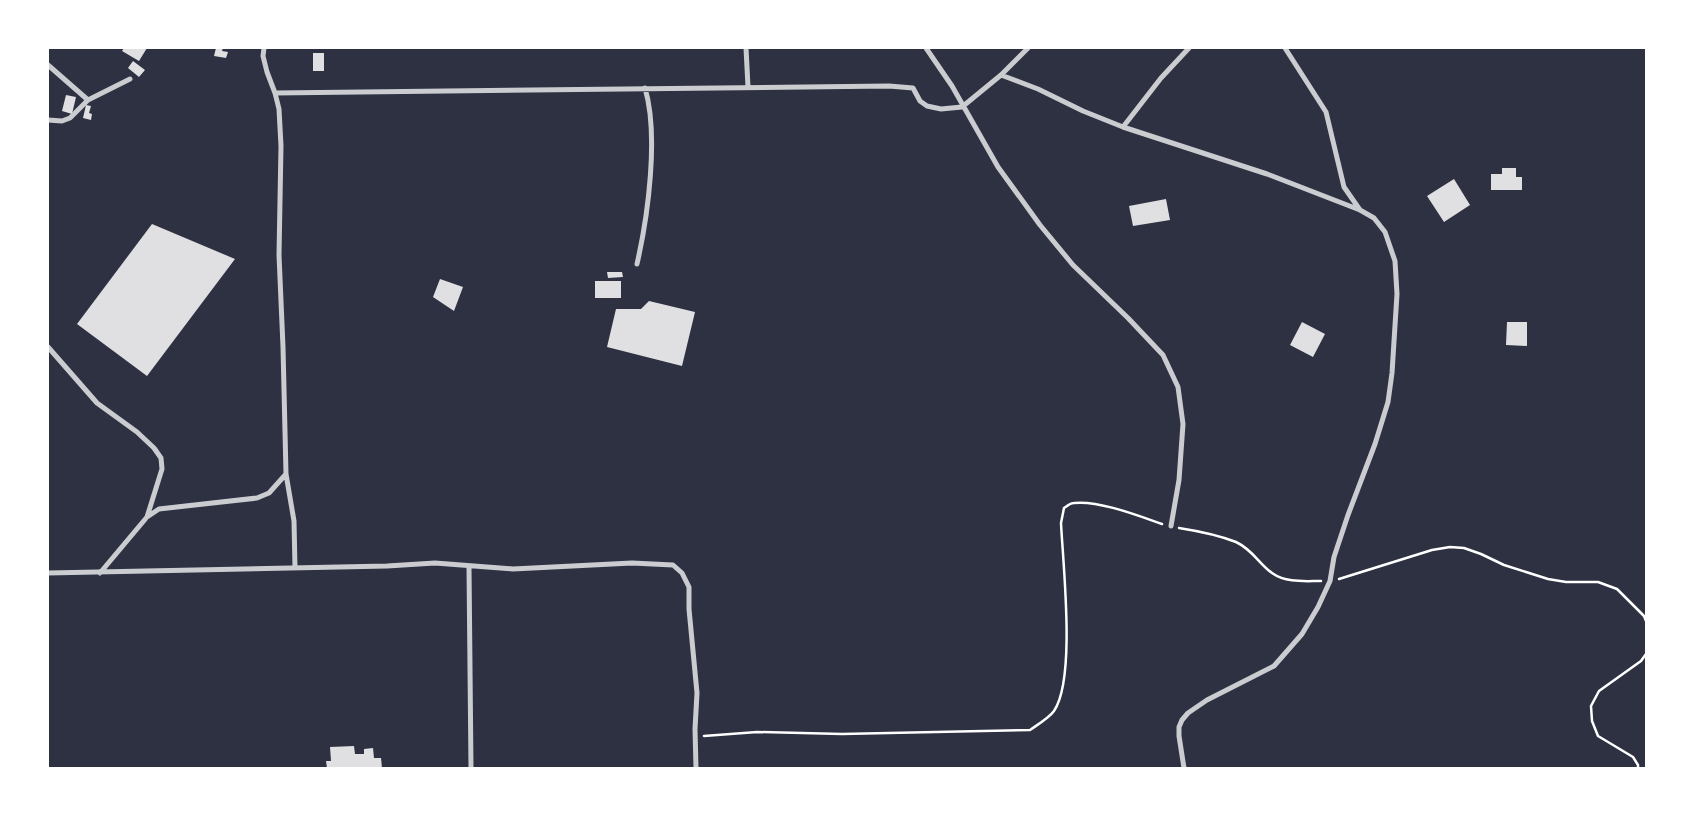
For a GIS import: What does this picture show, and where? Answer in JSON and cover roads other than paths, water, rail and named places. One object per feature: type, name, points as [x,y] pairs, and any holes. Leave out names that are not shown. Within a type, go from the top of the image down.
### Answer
[{"type":"street","points":[[264,48],[263,56],[267,72],[276,93],[279,109],[281,146],[280,255],[286,474],[294,521],[295,568]]},
{"type":"street","points":[[746,48],[748,87]]},
{"type":"street","points":[[926,48],[952,86],[962,107],[998,167],[1040,225],[1073,265],[1163,355],[1178,387],[1183,424],[1179,480],[1171,526]]},
{"type":"street","points":[[276,93],[748,87],[907,87],[914,88],[920,101],[927,106],[941,109],[962,107],[1001,75],[1028,48]]},
{"type":"street","points":[[1124,127],[1161,78],[1189,48]]},
{"type":"street","points":[[1284,48],[1326,112],[1344,187],[1360,210]]},
{"type":"street","points":[[48,65],[88,100]]},
{"type":"street","points":[[1001,75],[1038,89],[1083,111],[1124,127],[1268,174],[1360,210],[1374,218],[1385,232],[1395,260],[1397,294],[1392,373],[1388,402],[1337,549],[1330,581],[1318,607],[1302,634],[1274,666],[1207,700],[1188,713],[1182,720],[1179,727],[1179,736],[1184,768]]},
{"type":"street","points":[[48,120],[62,121],[70,118],[88,100],[130,79]]},
{"type":"street","points":[[637,264],[645,230],[651,157],[650,104],[644,88]]},
{"type":"street","points":[[48,346],[97,403],[137,432],[154,448],[160,458],[162,469],[147,517]]},
{"type":"street","points":[[100,573],[147,517],[159,509],[257,498],[269,493],[286,474]]},
{"type":"street","points":[[48,573],[387,566],[435,563],[513,569],[612,564],[673,565],[682,573],[689,587],[689,609],[697,693],[695,729],[696,768]]},
{"type":"street","points":[[469,567],[471,768]]}]
